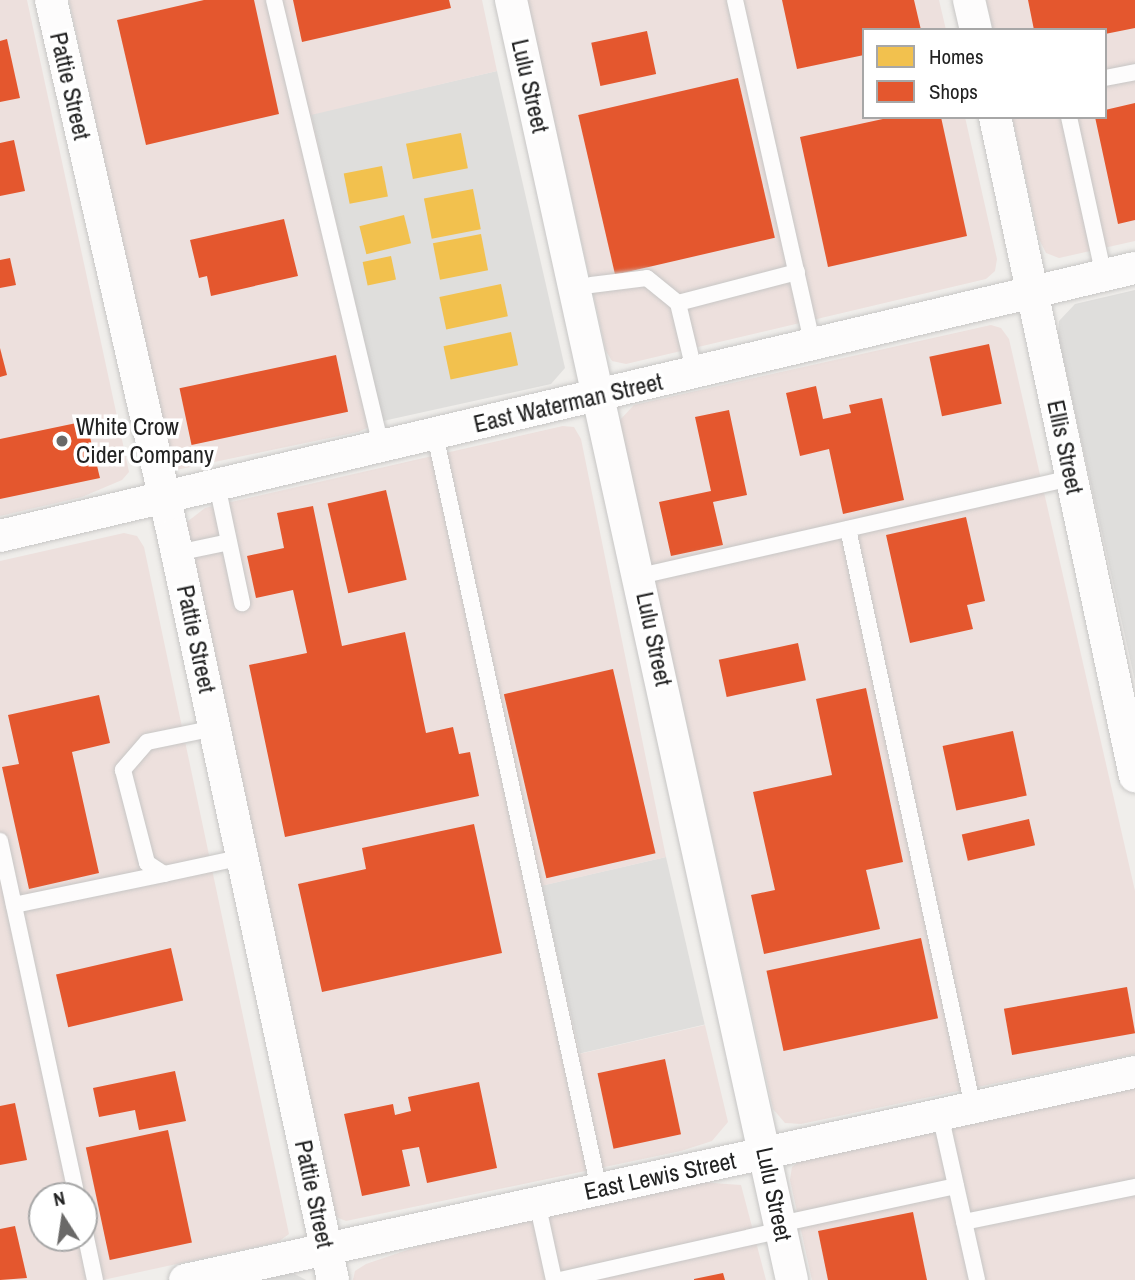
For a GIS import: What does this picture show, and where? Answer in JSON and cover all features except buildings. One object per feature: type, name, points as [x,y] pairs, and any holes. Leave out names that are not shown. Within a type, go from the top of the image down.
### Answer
[{"type":"street","name":"Pattie Street","points":[[51,0],[165,497],[333,1280]]},
{"type":"street","name":"Lulu Street","points":[[510,0],[601,396],[792,1280]]},
{"type":"street","points":[[970,0],[976,28]]},
{"type":"street","name":"Ellis Street","points":[[995,119],[1135,776]]},
{"type":"street","name":"East Waterman Street","points":[[0,536],[1135,268]]},
{"type":"street","name":"East Lewis Street","points":[[185,1280],[1135,1072]]},
{"type":"lane","points":[[274,0],[381,447]]},
{"type":"lane","points":[[735,0],[813,345]]},
{"type":"lane","points":[[1107,78],[1135,72]]},
{"type":"lane","points":[[1069,119],[1104,276]]},
{"type":"lane","points":[[678,303],[797,272]]},
{"type":"lane","points":[[591,285],[647,278],[678,303],[695,374]]},
{"type":"lane","points":[[435,435],[599,1189]]},
{"type":"lane","points":[[640,576],[1071,478]]},
{"type":"lane","points":[[217,485],[242,603]]},
{"type":"lane","points":[[848,529],[974,1107]]},
{"type":"lane","points":[[177,554],[229,542]]},
{"type":"lane","points":[[164,874],[147,863],[123,770],[147,742],[215,728]]},
{"type":"lane","points":[[0,841],[74,1182]]},
{"type":"lane","points":[[14,905],[243,857]]},
{"type":"lane","points":[[940,1114],[977,1280]]},
{"type":"lane","points":[[560,1280],[956,1186]]},
{"type":"lane","points":[[964,1222],[1135,1186]]},
{"type":"lane","points":[[537,1202],[555,1280]]},
{"type":"lane","points":[[89,1252],[95,1280]]},
{"type":"shaded area","points":[[0,0],[27,0],[129,472],[122,480],[82,497],[0,516]]},
{"type":"shaded area","points":[[69,0],[482,0],[497,71],[311,115],[383,421],[358,432],[176,470],[168,458]]},
{"type":"shaded area","points":[[527,0],[939,0],[946,28],[862,28],[862,119],[965,119],[997,259],[995,271],[986,279],[626,364],[612,361],[606,351]]},
{"type":"shaded area","points":[[986,0],[1135,0],[1135,241],[1059,258],[1046,253],[1039,239],[1012,119],[1107,119],[1107,28],[993,28]]},
{"type":"shaded area","points":[[497,71],[565,368],[551,384],[383,421],[311,114]]},
{"type":"shaded area","points":[[1135,290],[1135,681],[1058,336],[1059,321],[1075,304]]},
{"type":"shaded area","points":[[991,325],[1001,328],[1009,339],[1135,891],[1135,1054],[801,1124],[785,1123],[773,1109],[619,421],[634,405]]},
{"type":"shaded area","points":[[563,426],[574,427],[581,439],[666,857],[541,886],[579,1054],[705,1025],[728,1122],[712,1141],[681,1151],[346,1221],[336,1217],[332,1207],[183,525],[205,508]]},
{"type":"shaded area","points":[[124,533],[137,536],[144,547],[289,1234],[278,1242],[103,1280],[0,1280],[0,561]]},
{"type":"shaded area","points":[[666,857],[705,1025],[580,1053],[541,886]]},
{"type":"shaded area","points":[[1135,1087],[1135,1280],[812,1280],[790,1180],[792,1167],[801,1160]]},
{"type":"shaded area","points":[[699,1182],[741,1185],[766,1280],[353,1280],[355,1271],[366,1264],[425,1244]]},
{"type":"shaded area","points":[[291,1272],[306,1280],[257,1280]]},
{"type":"place","name":"White Crow Cider Company","points":[[62,441]]}]
